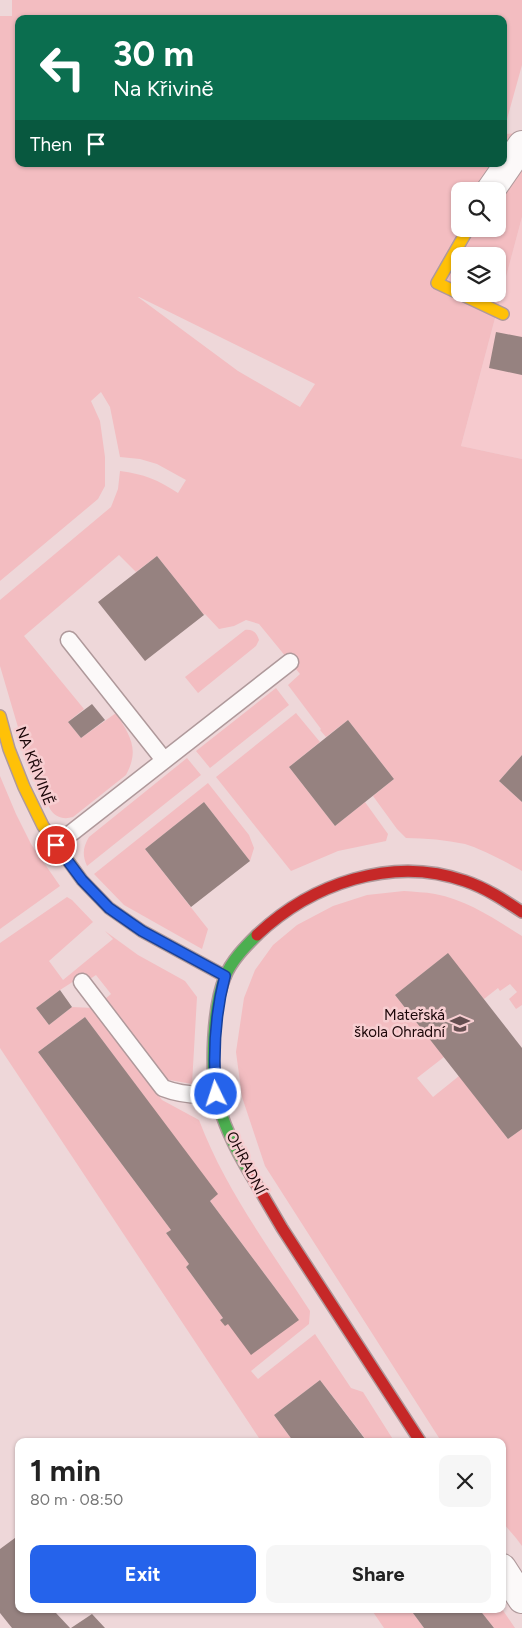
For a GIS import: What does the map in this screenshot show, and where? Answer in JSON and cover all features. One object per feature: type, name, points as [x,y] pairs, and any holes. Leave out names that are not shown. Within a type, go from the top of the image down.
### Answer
[{"type":"street","points":[[507,166],[522,144]]},
{"type":"street","points":[[496,182],[506,167]]},
{"type":"street","points":[[463,237],[437,283],[503,314]]},
{"type":"street","name":"NA KŘIVINĚ","points":[[0,716],[9,749],[24,788],[43,826],[82,880],[109,908],[142,931],[225,976]]},
{"type":"street","name":"OHRADNÍ","points":[[418,1438],[262,1197],[238,1152],[216,1094],[214,1072],[220,996],[225,976],[238,956],[254,938],[295,905],[329,887],[380,873],[426,871],[460,878],[485,889],[522,912]]},
{"type":"street","points":[[506,1574],[522,1598]]},
{"type":"lane","points":[[69,640],[164,760]]},
{"type":"lane","points":[[56,845],[290,662]]},
{"type":"lane","points":[[82,982],[163,1088],[176,1093],[197,1096],[216,1094]]},
{"type":"shaded area","points":[[12,0],[522,0],[522,65],[507,119],[507,15],[15,15],[15,167],[507,167],[507,134],[522,133],[522,217],[506,277],[506,247],[451,247],[451,302],[499,302],[461,446],[522,459],[522,755],[499,781],[522,802],[522,871],[494,856],[465,844],[436,839],[406,838],[397,829],[373,796],[394,779],[348,720],[326,737],[288,685],[300,674],[259,624],[246,620],[234,626],[219,629],[204,615],[157,556],[136,572],[119,555],[24,636],[84,709],[68,722],[81,738],[116,713],[132,743],[132,758],[126,775],[73,817],[66,818],[54,814],[50,809],[25,751],[0,666],[0,600],[111,507],[118,489],[120,471],[150,478],[178,493],[186,480],[157,464],[140,459],[120,457],[110,407],[101,392],[91,401],[100,421],[105,457],[105,486],[98,499],[0,581],[0,16],[12,16]],"holes":[[[139,297],[315,384],[300,407],[238,371]]]},
{"type":"shaded area","points":[[522,217],[522,459],[461,446],[499,302],[506,302],[506,277]]},
{"type":"shaded area","points":[[245,630],[252,631],[257,635],[259,640],[256,646],[198,693],[185,677]]},
{"type":"shaded area","points":[[276,688],[289,705],[210,768],[196,751]]},
{"type":"shaded area","points":[[296,713],[320,742],[289,767],[335,826],[365,802],[388,834],[386,841],[338,851],[291,871],[216,777]]},
{"type":"shaded area","points":[[187,758],[201,775],[87,866],[84,851],[89,837]]},
{"type":"shaded area","points":[[0,776],[31,844],[60,886],[0,929]]},
{"type":"shaded area","points":[[208,783],[249,835],[254,848],[250,861],[204,802],[145,849],[208,929],[202,949],[124,905],[94,874]]},
{"type":"shaded area","points":[[404,891],[423,892],[447,897],[480,911],[522,936],[522,1005],[516,1009],[509,999],[517,992],[510,984],[500,991],[498,988],[484,999],[447,954],[395,995],[444,1057],[417,1078],[433,1097],[459,1076],[508,1139],[522,1129],[522,1546],[506,1526],[506,1438],[439,1438],[265,1166],[242,1097],[236,1052],[244,998],[255,970],[273,945],[297,925],[333,906],[367,895]]},
{"type":"shaded area","points":[[67,897],[93,922],[49,961],[63,980],[113,939],[105,931],[138,955],[185,981],[197,997],[192,1084],[164,1079],[105,999],[111,994],[96,975],[90,979],[85,974],[36,1008],[49,1025],[72,1007],[94,1008],[162,1100],[199,1120],[235,1194],[310,1311],[309,1324],[251,1371],[258,1379],[315,1334],[351,1388],[363,1392],[392,1438],[365,1438],[320,1380],[274,1415],[291,1438],[259,1438],[0,1048],[0,943]],"holes":[[[85,1017],[217,1194],[210,1201],[299,1320],[228,1324],[220,1320],[223,1318],[186,1267],[189,1264],[166,1233],[171,1230],[38,1052]]]},
{"type":"shaded area","points":[[374,1613],[413,1613],[424,1628],[384,1628]]},
{"type":"shaded area","points":[[482,1613],[505,1613],[515,1628],[494,1628]]},
{"type":"building","points":[[496,332],[522,337],[522,375],[489,368]]},
{"type":"building","points":[[157,556],[204,615],[145,661],[98,602]]},
{"type":"building","points":[[92,704],[105,720],[81,738],[68,722]]},
{"type":"building","points":[[348,720],[394,779],[335,826],[289,767]]},
{"type":"building","points":[[522,755],[522,802],[499,781]]},
{"type":"building","points":[[204,802],[250,861],[191,907],[145,849]]},
{"type":"building","name":"Mateřská škola Ohradní","points":[[448,953],[522,1048],[522,1129],[508,1139],[395,995]]},
{"type":"building","points":[[60,990],[72,1007],[49,1025],[36,1008]]},
{"type":"building","points":[[85,1017],[218,1194],[210,1201],[299,1320],[251,1355],[228,1324],[225,1326],[220,1320],[223,1318],[186,1267],[189,1264],[166,1233],[171,1230],[38,1052]]},
{"type":"building","points":[[320,1380],[365,1438],[291,1438],[274,1415]]},
{"type":"building","points":[[15,1538],[15,1613],[56,1613],[70,1628],[12,1628],[0,1613],[0,1549]]},
{"type":"building","points":[[413,1613],[482,1613],[494,1628],[424,1628]]},
{"type":"building","points":[[92,1614],[105,1628],[71,1628]]},
{"type":"traffic: fast","points":[[251,1175],[231,1138],[223,1118],[215,1086],[213,1054],[215,1020],[225,977],[243,949],[257,935]]},
{"type":"traffic: slow","points":[[463,237],[437,283],[503,314]]},
{"type":"traffic: slow","points":[[0,716],[9,749],[24,787],[43,826],[82,880],[109,908],[142,931],[225,976]]},
{"type":"traffic: jam","points":[[257,935],[278,917],[302,901],[354,879],[381,873],[409,871],[437,874],[465,881],[488,891],[522,912]]},
{"type":"traffic: jam","points":[[251,1175],[282,1228],[418,1438]]},
{"type":"place","name":"Mateřská škola Ohradní","points":[[460,1024]]},
{"type":"route","points":[[56,845],[82,880],[109,908],[142,931],[225,976],[220,996],[216,1032],[214,1072],[216,1094]]}]
